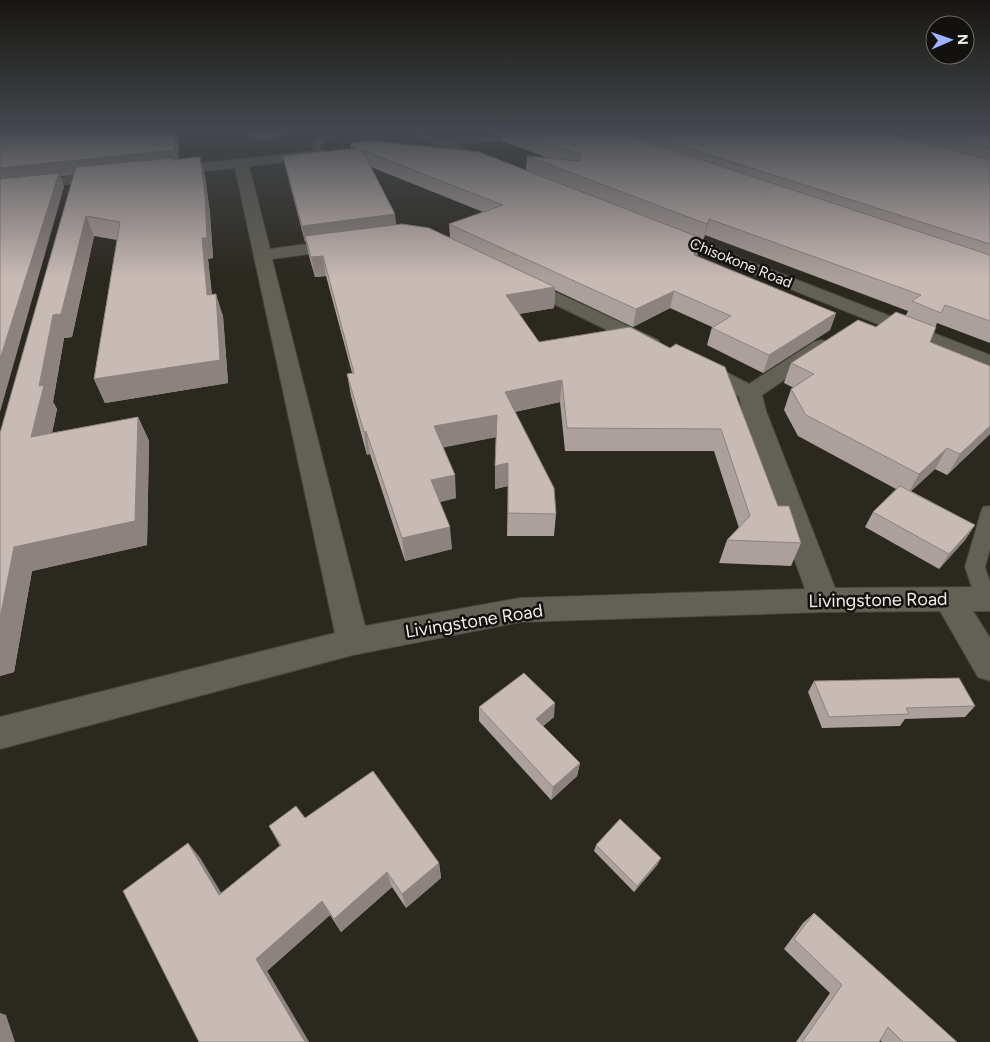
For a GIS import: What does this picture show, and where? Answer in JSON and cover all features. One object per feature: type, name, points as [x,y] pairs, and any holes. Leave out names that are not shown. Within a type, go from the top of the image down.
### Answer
[{"type":"street","points":[[0,188],[74,189],[105,181]]},
{"type":"street","points":[[245,181],[353,642]]},
{"type":"street","name":"Chisokone Road","points":[[649,227],[990,363]]},
{"type":"street","points":[[261,255],[357,242]]},
{"type":"street","points":[[502,272],[750,392]]},
{"type":"street","points":[[750,392],[871,315]]},
{"type":"street","points":[[750,392],[754,411],[824,600]]},
{"type":"street","points":[[949,599],[990,667]]},
{"type":"street","name":"Livingstone Road","points":[[0,733],[353,642],[520,610],[824,600],[988,599]]},
{"type":"lane","points":[[988,599],[975,567],[990,512]]},
{"type":"building","points":[[0,181],[57,181],[0,359]]},
{"type":"building","points":[[72,181],[203,181],[207,238],[202,238],[207,295],[216,294],[220,360],[94,379],[120,222],[86,216],[61,314],[53,315],[39,386],[44,385],[31,437],[138,417],[135,521],[14,547],[0,618],[0,433]]},
{"type":"building","points":[[290,181],[378,181],[395,214],[302,226]]},
{"type":"building","points":[[441,181],[553,181],[701,238],[694,255],[836,313],[769,355],[712,328],[731,316],[674,291],[636,309],[449,224],[503,205]]},
{"type":"building","points":[[592,181],[764,181],[990,255],[990,321],[945,305],[941,313],[912,301],[921,295],[709,219],[707,224]]},
{"type":"building","points":[[791,181],[990,181],[990,244]]},
{"type":"building","points":[[402,224],[429,228],[555,287],[506,295],[539,342],[630,327],[670,348],[676,344],[725,367],[778,506],[789,506],[801,543],[727,540],[750,516],[721,429],[567,428],[562,380],[505,392],[554,488],[556,514],[508,513],[508,463],[495,466],[497,415],[434,426],[455,475],[431,480],[450,527],[402,538],[366,431],[364,432],[347,374],[354,373],[323,256],[311,257],[305,236]]},
{"type":"building","points":[[896,312],[936,327],[930,342],[990,366],[990,426],[960,454],[947,448],[919,474],[806,415],[791,389],[814,374],[791,363],[858,320],[876,327]]},
{"type":"building","points":[[900,486],[975,525],[949,554],[873,512]]},
{"type":"building","points":[[524,673],[555,703],[536,719],[580,763],[553,787],[479,707]]},
{"type":"building","points":[[959,678],[975,706],[906,708],[909,714],[829,717],[814,681]]},
{"type":"building","points":[[373,771],[439,863],[402,894],[387,872],[334,919],[322,901],[256,959],[305,1042],[199,1042],[123,891],[188,843],[219,895],[281,845],[269,826],[296,806],[305,818]]},
{"type":"building","points":[[620,819],[661,858],[637,886],[596,845]]},
{"type":"building","points":[[814,913],[957,1042],[903,1042],[888,1027],[879,1042],[802,1042],[842,985],[794,939]]}]
